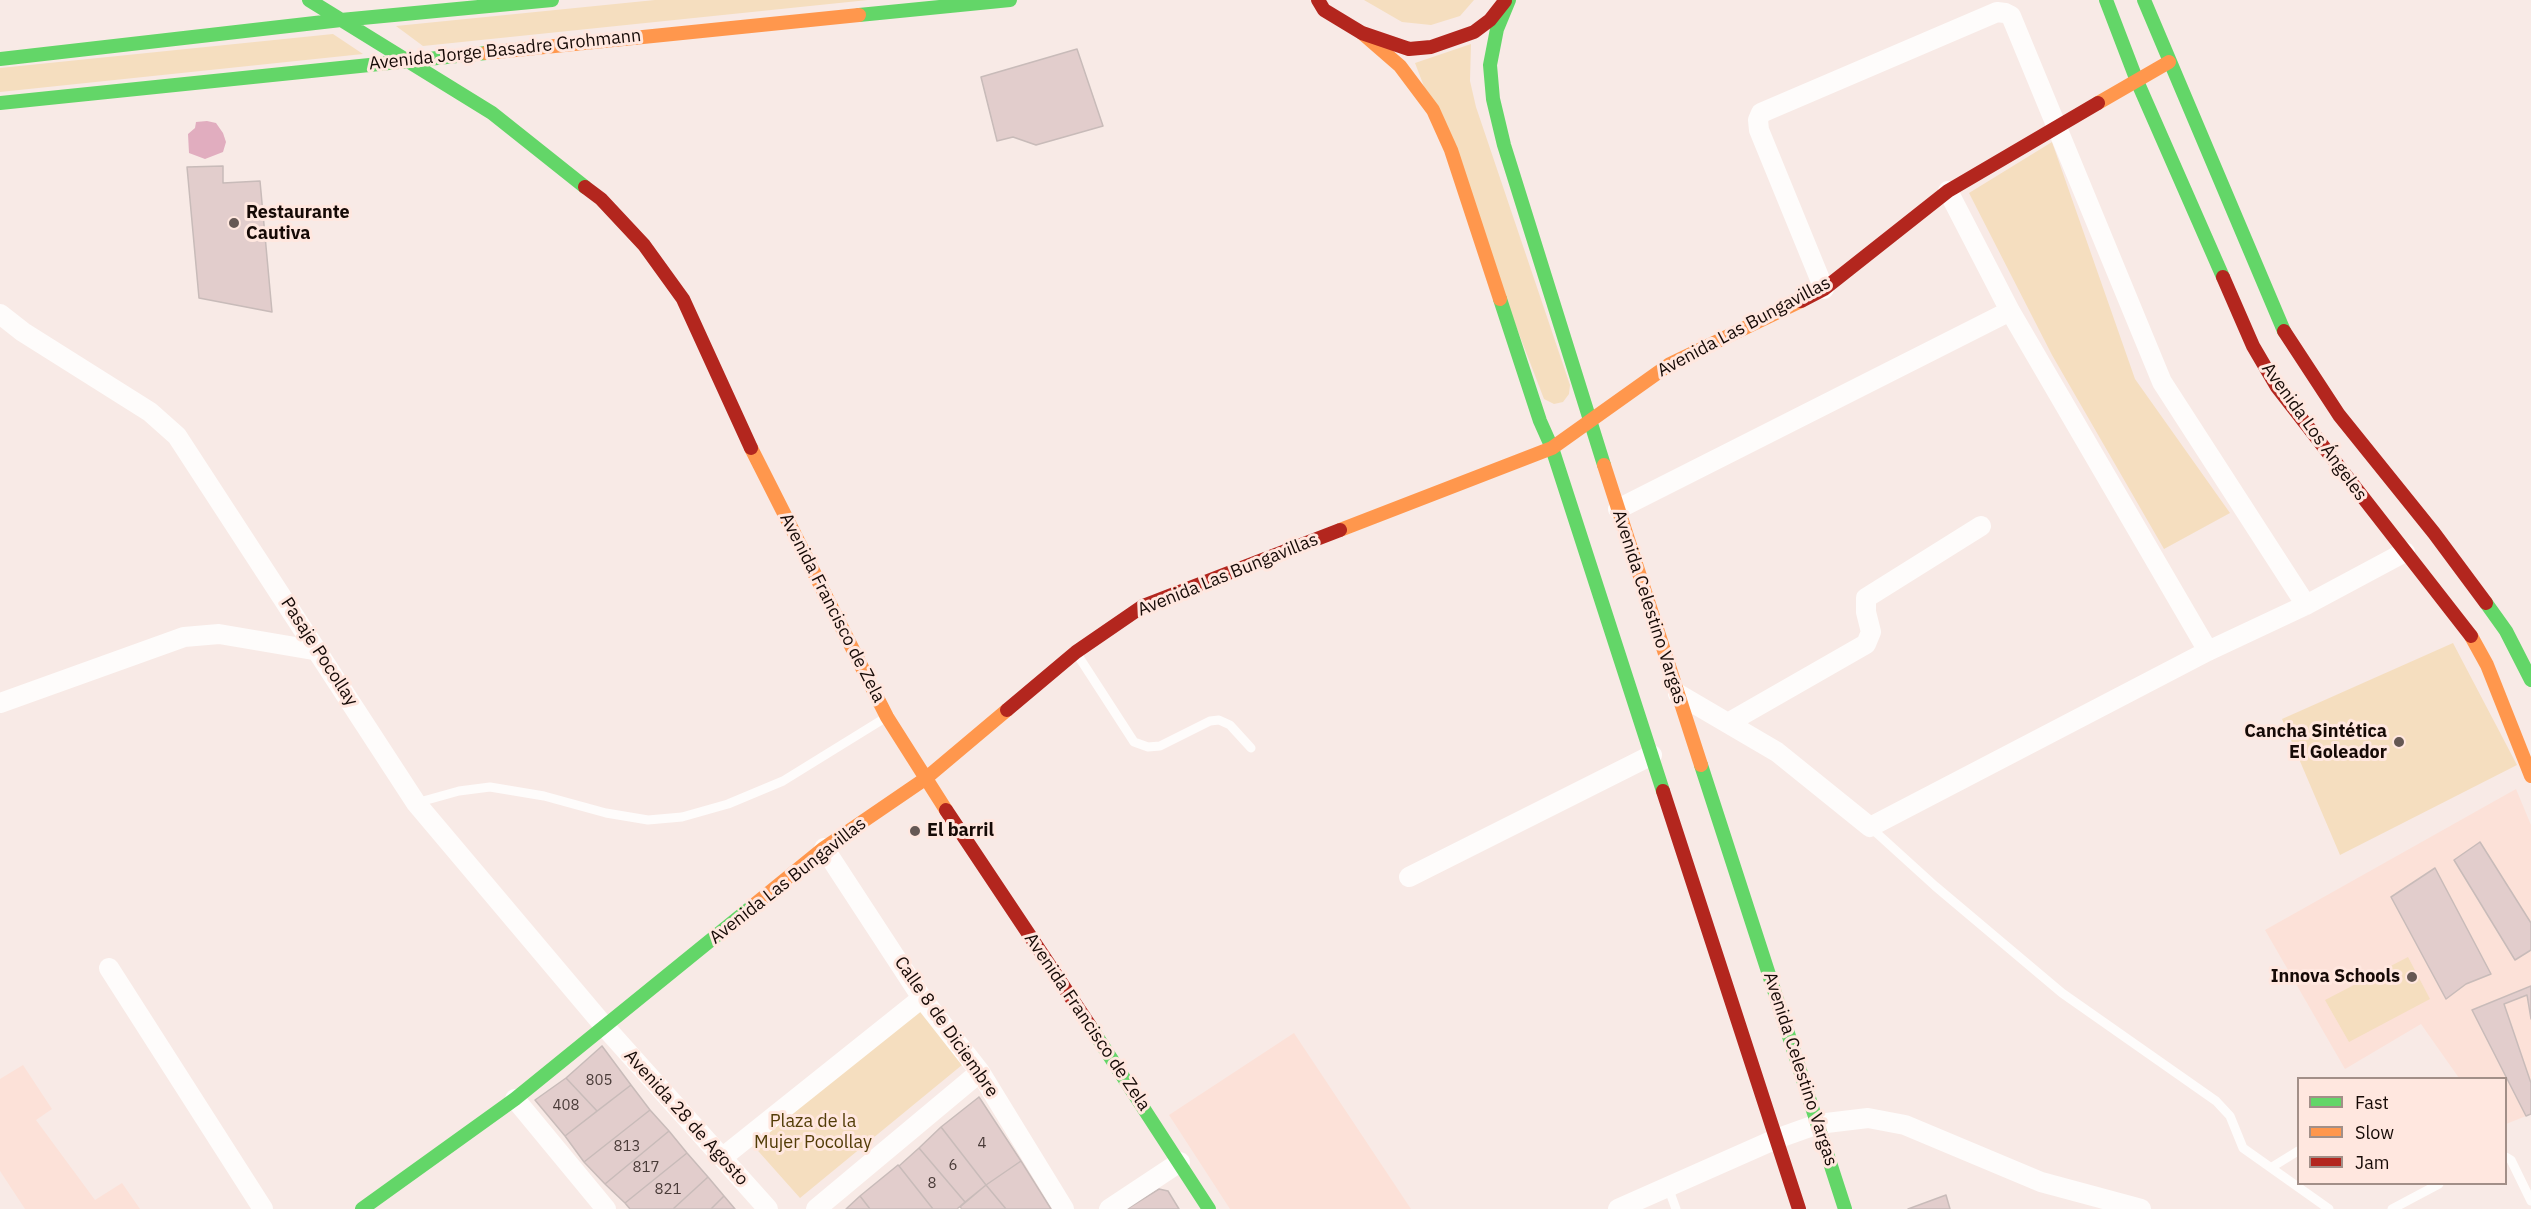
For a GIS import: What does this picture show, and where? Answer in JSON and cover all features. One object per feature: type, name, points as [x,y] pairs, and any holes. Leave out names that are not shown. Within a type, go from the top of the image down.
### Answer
[{"type":"main road","name":"Avenida Francisco de Zela","points":[[309,0],[410,60],[492,113],[586,186],[622,220],[664,271],[683,299],[764,475],[887,717],[924,779],[1209,1209]]},
{"type":"main road","points":[[0,59],[341,20],[552,0]]},
{"type":"main road","name":"Avenida Jorge Basadre Grohmann","points":[[0,103],[1010,0]]},
{"type":"main road","points":[[1362,33],[1409,49],[1431,47],[1474,32],[1490,20],[1508,0]]},
{"type":"main road","name":"Avenida Celestino Vargas","points":[[1508,0],[1497,29],[1490,65],[1493,99],[1504,145],[1618,509],[1656,644],[1678,694],[1845,1209]]},
{"type":"main road","name":"Avenida Los Ángeles","points":[[2106,0],[2137,81],[2253,346],[2277,387],[2405,552],[2474,615],[2506,631],[2531,680]]},
{"type":"main road","name":"Avenida Los Ángeles","points":[[2144,0],[2283,329],[2339,415],[2434,533],[2474,615],[2487,665],[2531,776]]},
{"type":"main road","points":[[1303,4],[1321,5],[1362,33],[1400,66],[1433,110],[1451,150],[1540,421],[1552,448],[1625,656],[1652,755],[1799,1209]]},
{"type":"main road","name":"Avenida Las Bungavillas","points":[[362,1209],[515,1100],[824,848],[924,779],[1076,652],[1143,606],[1552,448],[1670,364],[1756,325],[1824,289],[1948,191],[2055,126],[2169,62]]},
{"type":"street","points":[[1824,289],[1759,130],[1758,120],[1761,112],[1997,12],[2011,16],[2162,382],[2306,605]]},
{"type":"street","points":[[1948,191],[2010,311],[2208,651]]},
{"type":"street","points":[[1618,509],[2010,311]]},
{"type":"street","name":"Pasaje Pocollay","points":[[0,314],[23,332],[150,412],[177,436],[416,803],[605,1028]]},
{"type":"street","points":[[1728,723],[1866,644],[1871,632],[1866,612],[1866,597],[1981,526]]},
{"type":"street","points":[[1678,694],[1777,752],[1870,827],[2208,651],[2306,605],[2405,552]]},
{"type":"street","points":[[0,703],[184,637],[219,634],[319,651]]},
{"type":"street","points":[[1409,877],[1652,755]]},
{"type":"street","name":"Calle 8 de Diciembre","points":[[824,848],[922,998],[980,1072],[1064,1209]]},
{"type":"street","points":[[109,968],[262,1209]]},
{"type":"street","points":[[723,1157],[922,998]]},
{"type":"street","name":"Avenida 28 de Agosto","points":[[605,1028],[768,1209]]},
{"type":"street","points":[[816,1209],[980,1072]]},
{"type":"street","points":[[515,1100],[606,1209]]},
{"type":"street","points":[[1618,1209],[1776,1139],[1818,1124],[1868,1118],[1894,1121],[2040,1182],[2141,1209]]},
{"type":"street","points":[[1109,1209],[1180,1162]]},
{"type":"lane","points":[[1076,652],[1134,742],[1148,747],[1160,746],[1210,721],[1219,720],[1230,725],[1251,748]]},
{"type":"lane","points":[[416,803],[459,791],[490,787],[543,796],[606,813],[648,820],[682,817],[728,804],[783,781],[887,717]]},
{"type":"lane","points":[[1870,827],[1935,886],[2062,993],[2216,1101],[2230,1116],[2243,1148],[2329,1209]]},
{"type":"lane","points":[[2272,1167],[2297,1152]]},
{"type":"lane","points":[[2507,1159],[2511,1160],[2531,1201]]},
{"type":"lane","points":[[2392,1209],[2437,1185]]},
{"type":"lane","points":[[1668,1187],[1676,1209]]},
{"type":"shaded area","points":[[196,122],[216,123],[226,142],[223,152],[205,159],[189,153],[188,134],[195,128]]},
{"type":"shaded area","name":"Innova Schools","points":[[2516,789],[2531,825],[2531,1114],[2507,1124],[2507,1077],[2458,1077],[2421,1024],[2345,1069],[2265,930]]},
{"type":"shaded area","points":[[1294,1033],[1411,1209],[1230,1209],[1169,1115]]},
{"type":"shaded area","points":[[23,1065],[52,1109],[36,1120],[95,1200],[122,1183],[140,1209],[25,1209],[0,1171],[0,1079]]},
{"type":"green space","points":[[655,0],[868,0],[423,46],[396,26]]},
{"type":"green space","points":[[1364,0],[1474,0],[1460,16],[1431,25],[1402,22]]},
{"type":"green space","points":[[333,34],[363,54],[0,92],[0,68]]},
{"type":"green space","points":[[1471,44],[1470,81],[1476,107],[1570,385],[1569,394],[1563,402],[1554,404],[1544,399],[1415,63]]},
{"type":"green space","points":[[2052,142],[2135,379],[2230,513],[2164,549],[2052,355],[1969,193]]},
{"type":"green space","name":"Cancha Sintética El Goleador","points":[[2453,643],[2517,765],[2340,855],[2282,719]]},
{"type":"green space","points":[[2408,957],[2430,999],[2349,1042],[2325,1000]]},
{"type":"green space","name":"Plaza de la Mujer Pocollay","points":[[914,994],[962,1065],[800,1198],[743,1134]]},
{"type":"building","points":[[1077,49],[1103,126],[1036,145],[1013,137],[997,141],[981,77]]},
{"type":"building","points":[[223,166],[223,183],[260,181],[272,312],[199,298],[187,167]]},
{"type":"building","points":[[2480,842],[2531,923],[2531,950],[2515,960],[2454,860]]},
{"type":"building","points":[[2435,868],[2491,974],[2466,984],[2446,999],[2391,897]]},
{"type":"building","points":[[2531,986],[2531,1019],[2527,995],[2504,1004],[2531,1083],[2531,1114],[2526,1116],[2472,1010]]},
{"type":"building","points":[[602,1046],[631,1085],[597,1111],[566,1078]]},
{"type":"building","points":[[566,1078],[597,1111],[565,1136],[535,1100]]},
{"type":"building","points":[[631,1085],[650,1110],[584,1162],[565,1136]]},
{"type":"building","points":[[979,1097],[1021,1161],[986,1185],[941,1127]]},
{"type":"building","points":[[650,1110],[669,1131],[605,1184],[584,1162]]},
{"type":"building","points":[[941,1127],[986,1185],[965,1202],[919,1148]]},
{"type":"building","points":[[669,1131],[687,1153],[625,1203],[605,1184]]},
{"type":"building","points":[[919,1148],[965,1202],[957,1209],[933,1209],[899,1166]]},
{"type":"building","points":[[687,1153],[708,1177],[673,1209],[630,1209],[625,1203]]},
{"type":"building","points":[[1021,1161],[1051,1209],[1006,1209],[986,1185]]},
{"type":"building","points":[[898,1165],[933,1209],[870,1209],[860,1196]]},
{"type":"building","points":[[708,1177],[724,1196],[711,1209],[673,1209]]},
{"type":"building","points":[[986,1185],[1006,1209],[962,1209],[960,1207]]},
{"type":"building","points":[[1159,1189],[1168,1191],[1179,1209],[1127,1209]]},
{"type":"building","points":[[1946,1195],[1950,1209],[1908,1209]]},
{"type":"building","points":[[724,1196],[735,1209],[711,1209]]},
{"type":"building","points":[[860,1196],[870,1209],[846,1209]]},
{"type":"traffic: fast","points":[[309,0],[492,113],[585,187]]},
{"type":"traffic: fast","points":[[0,59],[341,20],[552,0]]},
{"type":"traffic: fast","points":[[859,15],[1010,0]]},
{"type":"traffic: fast","points":[[1509,0],[1497,29],[1490,65],[1493,99],[1504,145],[1604,465]]},
{"type":"traffic: fast","points":[[2106,0],[2137,81],[2223,277]]},
{"type":"traffic: fast","points":[[2144,0],[2284,331]]},
{"type":"traffic: fast","points":[[0,103],[486,53]]},
{"type":"traffic: fast","points":[[1500,299],[1540,421],[1552,448],[1663,791]]},
{"type":"traffic: fast","points":[[2486,603],[2506,631],[2531,680]]},
{"type":"traffic: fast","points":[[1701,765],[1845,1209]]},
{"type":"traffic: fast","points":[[362,1209],[515,1099],[754,905]]},
{"type":"traffic: fast","points":[[1090,1026],[1209,1209]]},
{"type":"traffic: slow","points":[[486,53],[859,15]]},
{"type":"traffic: slow","points":[[1362,33],[1400,66],[1433,110],[1451,150],[1500,299]]},
{"type":"traffic: slow","points":[[2098,103],[2169,62]]},
{"type":"traffic: slow","points":[[1340,530],[1552,448],[1670,364],[1801,301]]},
{"type":"traffic: slow","points":[[751,448],[887,717],[946,810]]},
{"type":"traffic: slow","points":[[1604,465],[1701,765]]},
{"type":"traffic: slow","points":[[2471,636],[2487,665],[2531,776]]},
{"type":"traffic: slow","points":[[754,905],[824,848],[925,779],[1007,710]]},
{"type":"traffic: jam","points":[[1318,0],[1324,10],[1362,33],[1409,49],[1431,47],[1474,32],[1490,20],[1505,1]]},
{"type":"traffic: jam","points":[[1801,301],[1824,289],[1948,191],[2098,103]]},
{"type":"traffic: jam","points":[[585,187],[601,199],[644,245],[683,299],[751,448]]},
{"type":"traffic: jam","points":[[2223,277],[2253,346],[2277,387],[2471,636]]},
{"type":"traffic: jam","points":[[2284,331],[2339,415],[2434,533],[2486,603]]},
{"type":"traffic: jam","points":[[1007,710],[1076,652],[1143,606],[1340,530]]},
{"type":"traffic: jam","points":[[1663,791],[1799,1209]]},
{"type":"traffic: jam","points":[[946,810],[1090,1026]]},
{"type":"place","name":"Restaurante Cautiva","points":[[234,223]]},
{"type":"place","name":"Cancha Sintética El Goleador","points":[[2399,742]]},
{"type":"place","name":"El barril","points":[[915,831]]},
{"type":"place","name":"Innova Schools","points":[[2412,977]]}]
